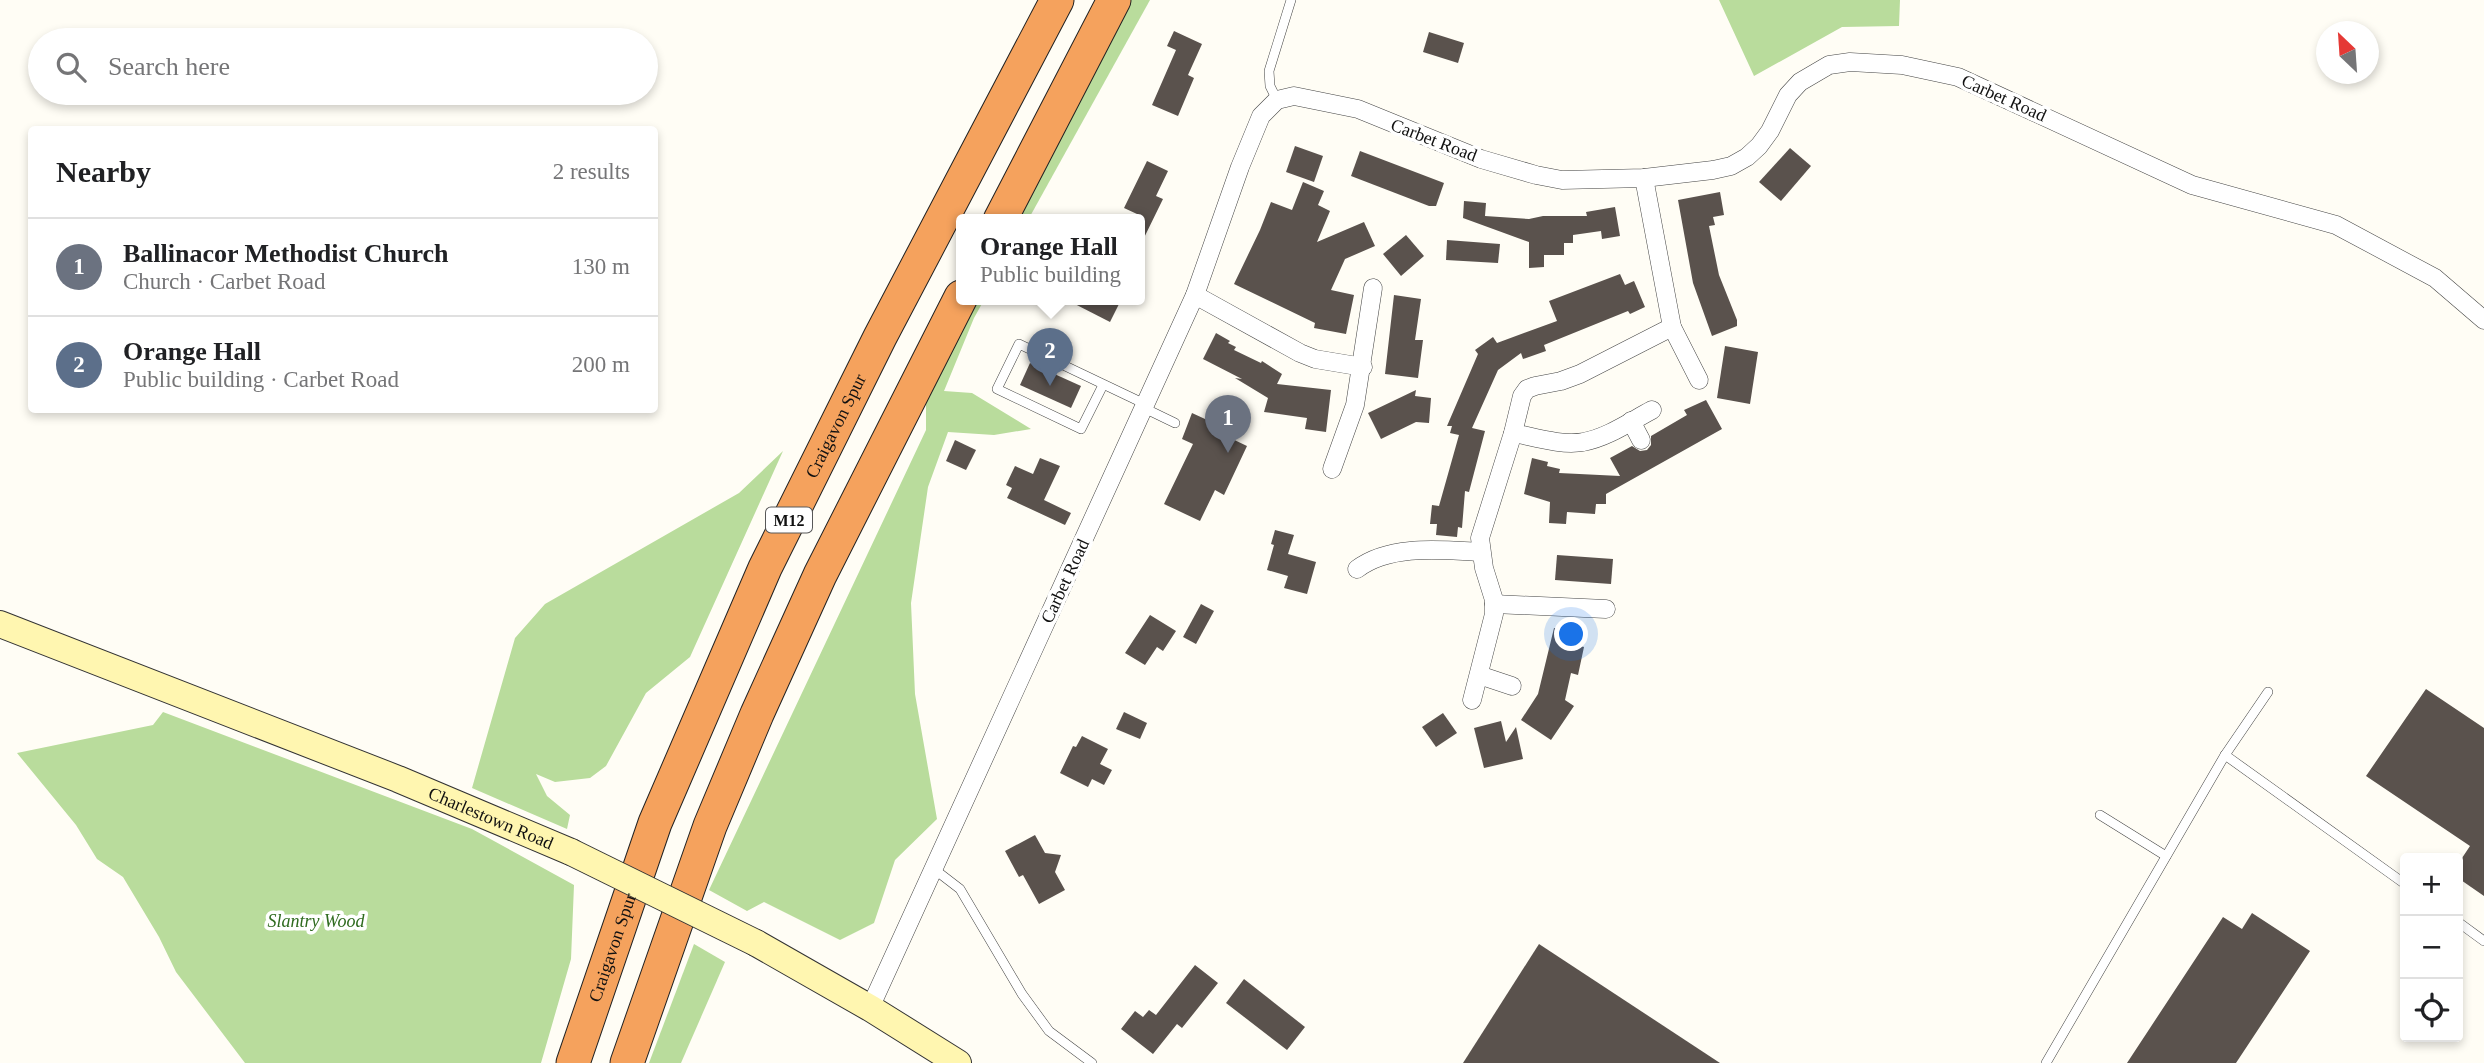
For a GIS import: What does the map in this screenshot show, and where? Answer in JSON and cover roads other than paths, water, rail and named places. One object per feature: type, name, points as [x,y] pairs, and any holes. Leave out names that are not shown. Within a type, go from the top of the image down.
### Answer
[{"type":"highway","name":"Craigavon Spur","points":[[573,1063],[655,822],[765,568],[880,337],[1057,0]]},
{"type":"highway","points":[[1003,214],[1114,0]]},
{"type":"highway","points":[[627,1063],[710,826],[757,714],[820,575],[956,305]]},
{"type":"main road","name":"Charlestown Road","points":[[0,624],[398,779],[571,852],[756,943],[870,1008],[958,1063]]},
{"type":"street","name":"Carbet Road","points":[[870,1008],[1195,295],[1261,116],[1277,100],[1294,96],[1358,109],[1481,159],[1536,175],[1562,180],[1644,178],[1713,170],[1731,166],[1747,157],[1770,131],[1788,95],[1800,82],[1829,65],[1850,62],[1902,65],[1958,77],[2192,185],[2336,225],[2435,278],[2484,320]]},
{"type":"street","points":[[1644,178],[1672,327],[1699,380]]},
{"type":"street","points":[[1332,469],[1355,405],[1363,368],[1373,288]]},
{"type":"street","points":[[1195,295],[1300,353],[1315,359],[1363,368]]},
{"type":"street","points":[[1472,700],[1494,614],[1494,604],[1480,552],[1480,538],[1513,433],[1521,396],[1527,389],[1535,386],[1562,381],[1580,374],[1672,327]]},
{"type":"street","points":[[1513,433],[1570,443],[1583,442],[1652,410]]},
{"type":"street","points":[[1631,421],[1641,440]]},
{"type":"street","points":[[1357,569],[1373,559],[1416,552],[1480,552]]},
{"type":"street","points":[[1494,604],[1606,609]]},
{"type":"street","points":[[1479,675],[1512,686]]},
{"type":"lane","points":[[1277,100],[1270,86],[1269,71],[1291,0]]},
{"type":"lane","points":[[1103,385],[1081,429],[997,389],[1019,344],[1103,385],[1175,423]]},
{"type":"lane","points":[[2046,1063],[2225,755],[2268,692]]},
{"type":"lane","points":[[2225,755],[2400,880]]},
{"type":"lane","points":[[2100,815],[2166,856]]},
{"type":"lane","points":[[934,869],[960,889],[1022,994],[1049,1031],[1092,1063]]},
{"type":"lane","points":[[2463,926],[2484,941]]},
{"type":"place","name":"Orange Hall","points":[[1050,386]]},
{"type":"place","name":"Ballinacor Methodist Church","points":[[1228,453]]},
{"type":"park label","name":"Slantry Wood","points":[[316,921]]}]
